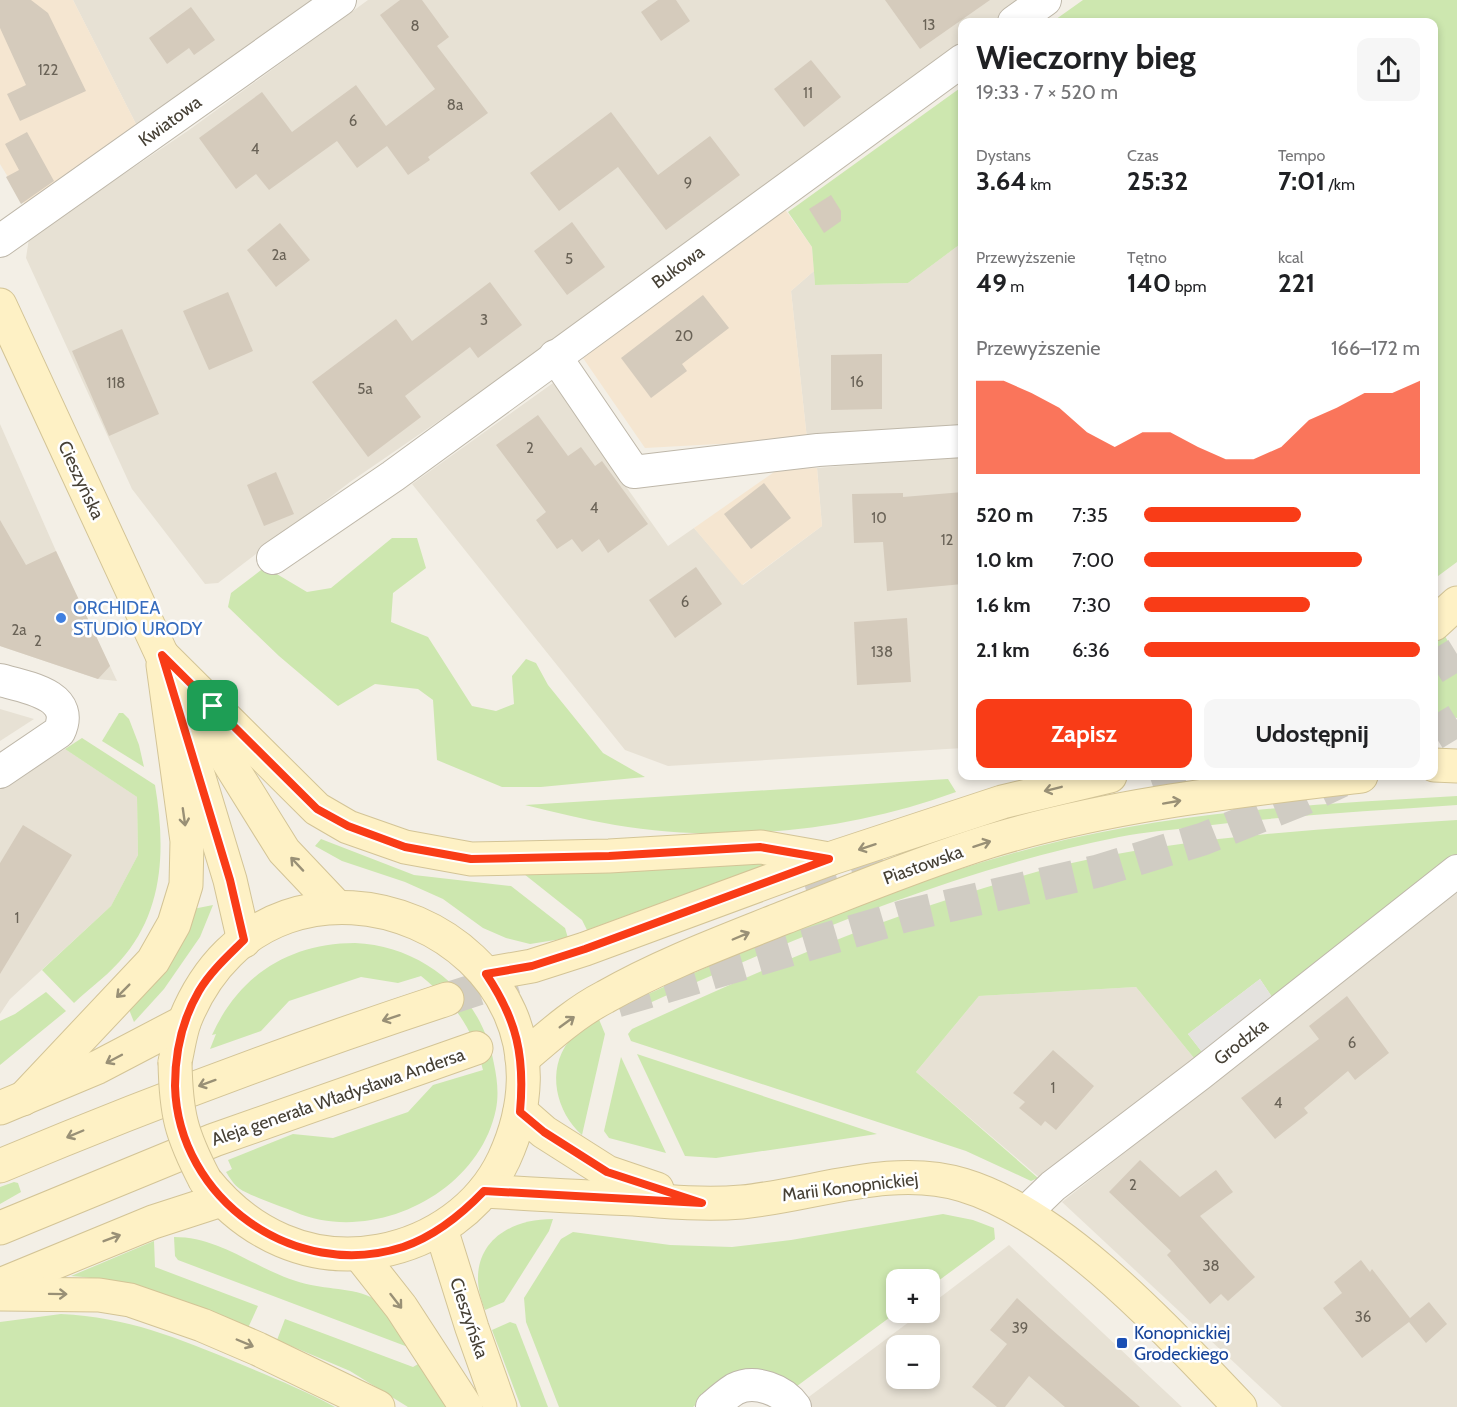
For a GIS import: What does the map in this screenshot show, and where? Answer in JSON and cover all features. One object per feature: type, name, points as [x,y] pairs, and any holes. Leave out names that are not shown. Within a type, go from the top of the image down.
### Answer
[{"type":"main road","name":"Cieszyńska","points":[[0,304],[162,655],[285,851],[337,907]]},
{"type":"main road","points":[[1438,620],[1457,603]]},
{"type":"main road","name":"Cieszyńska","points":[[162,655],[230,880],[244,940]]},
{"type":"main road","points":[[162,655],[317,809],[348,826],[405,847],[471,859],[609,856],[760,847],[829,859]]},
{"type":"main road","points":[[11,1103],[153,961],[174,924],[186,885],[187,841],[162,655]]},
{"type":"main road","name":"Piastowska","points":[[486,974],[532,966],[585,949],[829,859],[1002,802],[1093,780]]},
{"type":"main road","name":"Piastowska","points":[[522,1059],[563,1024],[593,1004],[647,975],[943,857],[1058,823],[1246,789],[1326,780]]},
{"type":"main road","points":[[337,907],[371,908],[404,915],[462,949],[486,974],[509,1014],[522,1059],[520,1112],[513,1140],[484,1191],[464,1212],[441,1229],[402,1247],[360,1255],[329,1254],[280,1240],[244,1221],[213,1190],[186,1144],[176,1104],[175,1062],[184,1022],[199,991],[219,964],[244,940],[288,917],[337,907]]},
{"type":"main road","points":[[0,1166],[151,1104],[306,1046],[447,999]]},
{"type":"main road","points":[[11,1103],[98,1067],[184,1022]]},
{"type":"main road","name":"Aleja generała Władysława Andersa","points":[[0,1228],[214,1140],[476,1048]]},
{"type":"main road","name":"Marii Konopnickiej","points":[[520,1112],[544,1132],[607,1172],[702,1203]]},
{"type":"main road","name":"Marii Konopnickiej","points":[[484,1191],[702,1203],[742,1202],[898,1178],[931,1178],[963,1185],[1025,1213],[1071,1244],[1185,1351],[1240,1407]]},
{"type":"main road","points":[[0,1285],[132,1230],[213,1190]]},
{"type":"main road","name":"Cieszyńska","points":[[441,1229],[462,1299],[500,1407]]},
{"type":"main road","points":[[360,1255],[401,1307],[466,1407]]},
{"type":"main road","points":[[0,1294],[99,1295],[130,1300],[202,1325],[258,1349],[378,1407]]},
{"type":"street","name":"Kwiatowa","points":[[0,241],[340,0]]},
{"type":"street","points":[[1020,18],[1045,0]]},
{"type":"street","name":"Bukowa","points":[[273,558],[393,476],[958,64]]},
{"type":"street","points":[[555,356],[634,472],[818,450],[958,441]]},
{"type":"street","points":[[0,680],[50,696],[63,713],[63,723],[59,732],[0,772]]},
{"type":"street","name":"Grodzka","points":[[1025,1213],[1053,1186],[1200,1074],[1457,871]]},
{"type":"street","points":[[712,1407],[736,1388],[766,1386],[789,1398],[795,1407]]},
{"type":"shaded area","points":[[0,0],[73,0],[138,128],[27,208],[0,164]]},
{"type":"shaded area","points":[[73,0],[319,0],[138,128]]},
{"type":"shaded area","points":[[368,0],[1025,0],[1000,18],[958,18],[958,50],[520,365],[350,482],[218,583],[205,584],[132,489],[26,258],[29,238],[189,130]]},
{"type":"shaded area","points":[[784,208],[812,247],[814,271],[791,291],[807,439],[645,448],[583,358]]},
{"type":"shaded area","points":[[958,246],[958,427],[807,439],[791,291],[814,271],[815,285],[908,283]]},
{"type":"shaded area","points":[[553,383],[668,546],[694,528],[743,585],[822,526],[817,468],[958,456],[958,748],[668,766],[625,750],[412,484]]},
{"type":"shaded area","points":[[0,424],[117,681],[98,679],[0,646]]},
{"type":"shaded area","points":[[817,468],[822,526],[742,585],[694,528],[777,470]]},
{"type":"shaded area","points":[[0,709],[34,719],[0,741]]},
{"type":"shaded area","points":[[65,749],[137,797],[138,855],[111,906],[10,999],[0,1014],[0,789]]},
{"type":"shaded area","points":[[1457,891],[1457,1407],[1282,1407],[1062,1202]]},
{"type":"shaded area","points":[[1260,979],[1272,997],[1202,1052],[1188,1034]]},
{"type":"shaded area","points":[[1136,987],[1194,1058],[1041,1179],[916,1072],[979,996]]},
{"type":"shaded area","points":[[1009,1245],[1182,1407],[770,1407],[806,1399],[886,1339],[886,1389],[940,1389],[940,1335],[892,1335],[908,1323],[940,1323],[940,1297]]},
{"type":"green space","points":[[1083,0],[1457,0],[1457,562],[1438,576],[1438,18],[1058,18]]},
{"type":"green space","points":[[958,90],[958,246],[908,283],[815,285],[812,247],[788,212]]},
{"type":"green space","points":[[392,538],[417,538],[426,568],[393,593],[391,622],[428,637],[472,706],[496,711],[514,704],[512,676],[526,659],[536,663],[548,685],[603,753],[645,777],[541,787],[502,787],[437,760],[433,700],[418,689],[375,684],[338,706],[279,656],[228,607],[231,593],[265,567],[307,592],[331,588]]},
{"type":"green space","points":[[1443,633],[1457,656],[1457,718],[1438,716],[1438,641]]},
{"type":"green space","points":[[119,713],[123,713],[129,719],[144,767],[102,741]]},
{"type":"green space","points":[[82,738],[155,785],[160,852],[155,895],[138,936],[114,968],[74,1003],[42,970],[111,906],[138,855],[137,797],[65,749]]},
{"type":"green space","points":[[948,779],[956,792],[915,805],[831,825],[744,833],[658,831],[604,823],[525,805]]},
{"type":"green space","points":[[1457,796],[1457,805],[1293,817],[1157,831],[1055,852],[991,869],[867,912],[745,961],[625,1014],[618,1008],[825,917],[931,878],[1040,846],[1091,834],[1195,817],[1300,806]]},
{"type":"green space","points":[[1457,820],[1457,854],[1272,997],[1260,979],[1188,1034],[1202,1052],[1194,1058],[1136,987],[979,996],[916,1072],[1038,1178],[1031,1181],[966,1151],[631,1041],[628,1034],[632,1029],[805,952],[894,918],[1049,868],[1157,847],[1256,835]]},
{"type":"green space","points":[[321,839],[414,875],[511,886],[565,928],[568,938],[530,944],[506,938],[483,928],[443,899],[405,882],[342,861],[315,846]]},
{"type":"green space","points":[[773,862],[587,930],[582,920],[524,874]]},
{"type":"green space","points":[[213,905],[200,937],[164,989],[134,1022],[128,1007],[193,909]]},
{"type":"green space","points":[[355,943],[380,946],[404,953],[426,964],[463,996],[477,1016],[487,1039],[496,1075],[497,1103],[486,1139],[468,1166],[445,1188],[418,1205],[388,1216],[356,1222],[325,1221],[295,1212],[240,1189],[226,1172],[232,1169],[228,1160],[293,1134],[333,1138],[408,1112],[433,1085],[483,1070],[479,1054],[461,1017],[453,1006],[421,976],[398,983],[361,977],[289,1001],[261,1031],[210,1049],[216,1034],[212,1035],[223,1014],[237,995],[269,966],[309,949],[331,944]]},
{"type":"green space","points":[[46,992],[66,1011],[0,1065],[0,1021],[15,1014]]},
{"type":"green space","points":[[598,1017],[605,1034],[582,1135],[573,1126],[560,1103],[556,1077],[562,1052],[572,1037]]},
{"type":"green space","points":[[637,1054],[877,1134],[716,1158],[685,1156]]},
{"type":"green space","points":[[621,1057],[666,1153],[609,1138],[604,1131]]},
{"type":"green space","points":[[14,1182],[18,1183],[21,1192],[0,1204],[0,1187]]},
{"type":"green space","points":[[943,1214],[973,1220],[994,1228],[995,1239],[940,1280],[940,1269],[886,1269],[886,1320],[789,1392],[731,1377],[693,1407],[559,1407],[526,1322],[524,1298],[561,1239],[573,1232],[670,1245],[732,1247],[791,1240]]},
{"type":"green space","points":[[553,1219],[549,1231],[504,1302],[485,1310],[479,1290],[478,1273],[482,1257],[490,1244],[501,1233],[516,1225]]},
{"type":"green space","points":[[174,1237],[210,1243],[293,1280],[366,1295],[385,1308],[408,1347],[178,1260],[175,1256]]},
{"type":"green space","points":[[154,1241],[155,1267],[258,1306],[248,1328],[139,1288],[94,1278],[71,1276]]},
{"type":"green space","points":[[61,1314],[108,1319],[173,1337],[275,1379],[335,1407],[0,1407],[0,1322]]},
{"type":"green space","points":[[285,1319],[413,1367],[425,1360],[452,1407],[408,1407],[350,1371],[277,1340]]},
{"type":"green space","points":[[510,1322],[516,1324],[548,1407],[521,1407],[492,1330]]},
{"type":"building","points":[[0,0],[31,0],[48,13],[86,91],[20,121],[7,94],[26,85],[0,28]]},
{"type":"building","points":[[400,0],[422,0],[449,37],[437,46],[488,113],[428,157],[430,160],[408,175],[387,146],[357,168],[337,141],[269,190],[256,174],[236,189],[199,138],[262,92],[292,132],[356,85],[386,126],[435,89],[380,15]]},
{"type":"building","points":[[658,0],[676,0],[690,21],[661,41],[641,12]]},
{"type":"building","points":[[885,0],[990,0],[964,18],[958,18],[958,22],[920,49]]},
{"type":"building","points":[[191,7],[215,40],[194,55],[189,48],[167,64],[149,38]]},
{"type":"building","points":[[811,60],[841,97],[804,127],[774,89]]},
{"type":"building","points":[[611,112],[658,175],[710,136],[740,175],[666,230],[618,167],[559,211],[530,173]]},
{"type":"building","points":[[27,132],[54,181],[21,204],[6,177],[19,170],[5,144]]},
{"type":"building","points":[[831,195],[841,211],[841,221],[824,233],[809,209]]},
{"type":"building","points":[[572,222],[605,267],[567,295],[534,251]]},
{"type":"building","points":[[280,223],[310,260],[276,287],[247,250]]},
{"type":"building","points":[[490,282],[522,325],[478,358],[470,347],[405,396],[421,417],[368,457],[312,382],[396,319],[412,341]]},
{"type":"building","points":[[228,292],[253,351],[209,370],[183,311]]},
{"type":"building","points":[[703,295],[729,328],[682,364],[687,371],[651,398],[621,358]]},
{"type":"building","points":[[122,329],[159,414],[109,436],[72,351]]},
{"type":"building","points":[[882,354],[882,409],[831,410],[831,355]]},
{"type":"building","points":[[538,415],[568,456],[581,447],[595,466],[602,461],[648,524],[608,553],[599,539],[582,552],[572,539],[557,549],[536,520],[546,512],[496,445]]},
{"type":"building","points":[[276,472],[294,514],[264,526],[247,485]]},
{"type":"building","points":[[764,483],[791,518],[751,549],[724,514]]},
{"type":"building","points":[[958,492],[958,584],[887,591],[883,542],[854,543],[852,494],[903,493],[903,497]]},
{"type":"building","points":[[0,520],[26,565],[56,551],[110,666],[98,679],[0,646]]},
{"type":"building","points":[[696,567],[722,604],[675,638],[649,600]]},
{"type":"building","points":[[907,618],[911,682],[857,685],[854,622]]},
{"type":"building","points":[[23,825],[72,855],[0,974],[0,863]]},
{"type":"building","points":[[1347,996],[1389,1053],[1355,1080],[1348,1071],[1304,1108],[1308,1113],[1275,1139],[1241,1098],[1319,1039],[1309,1026]]},
{"type":"building","points":[[1053,1050],[1094,1086],[1056,1130],[1045,1121],[1041,1126],[1019,1108],[1025,1102],[1013,1093]]},
{"type":"building","points":[[1140,1160],[1180,1197],[1216,1170],[1233,1192],[1200,1216],[1255,1277],[1228,1301],[1221,1294],[1210,1304],[1167,1255],[1171,1251],[1109,1192]]},
{"type":"building","points":[[1361,1260],[1370,1272],[1372,1269],[1410,1318],[1429,1302],[1447,1324],[1426,1343],[1409,1322],[1362,1358],[1323,1308],[1342,1293],[1334,1282]]},
{"type":"building","points":[[1017,1298],[1140,1407],[1065,1407],[1029,1376],[1005,1407],[997,1407],[972,1387],[1007,1344],[990,1330]]},
{"type":"tunnel","points":[[1438,666],[1457,654]]},
{"type":"tunnel","points":[[1438,732],[1457,720]]},
{"type":"tunnel","points":[[1156,795],[1199,780]]},
{"type":"tunnel","points":[[617,1001],[905,916],[1098,871],[1203,839],[1301,800],[1341,781]]},
{"type":"tunnel","points":[[804,883],[933,848]]},
{"type":"tunnel","points":[[447,999],[515,977]]},
{"type":"place","name":"ORCHIDEA STUDIO URODY","points":[[61,618]]},
{"type":"place","name":"Konopnickiej Grodeckiego","points":[[1122,1343]]},
{"type":"route","points":[[162,655],[213,706],[317,809],[348,826],[405,847],[471,859],[609,856],[760,847],[829,859],[585,949],[532,966],[486,974],[499,993],[517,1036],[522,1059],[520,1112],[544,1132],[607,1172],[702,1203],[484,1191],[464,1212],[441,1229],[402,1247],[360,1255],[329,1254],[299,1248],[270,1237],[244,1221],[221,1200],[205,1180],[186,1144],[176,1104],[175,1062],[184,1022],[199,991],[219,964],[244,940],[230,880],[162,655]]}]
